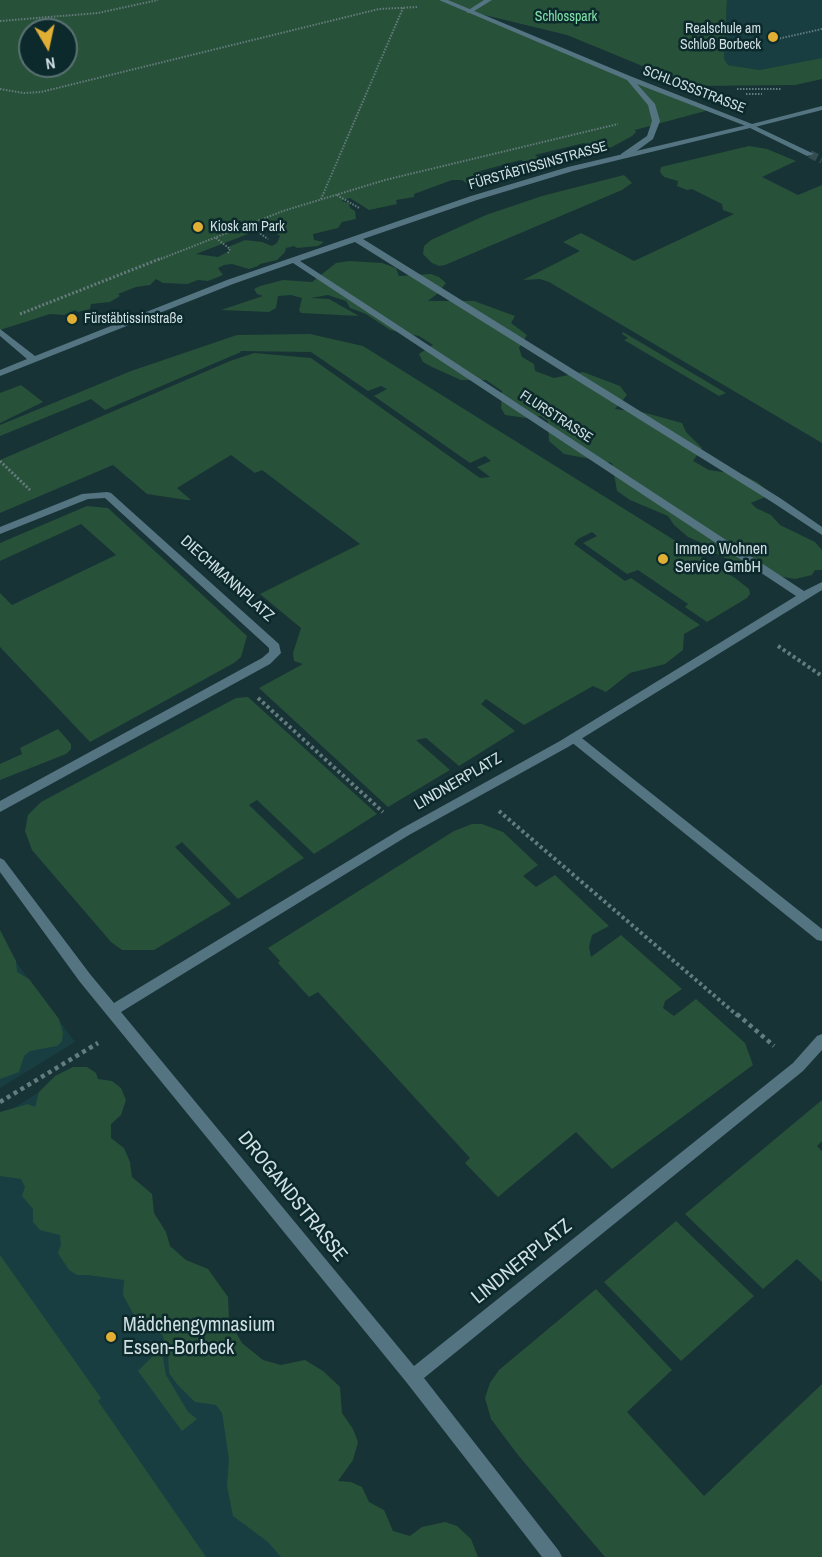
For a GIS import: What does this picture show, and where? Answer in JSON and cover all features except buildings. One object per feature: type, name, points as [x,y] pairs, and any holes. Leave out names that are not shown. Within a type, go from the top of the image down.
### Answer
[{"type":"street","name":"SCHLOSSSTRASSE","points":[[442,0],[627,78],[751,126],[822,108]]},
{"type":"street","points":[[469,12],[489,0]]},
{"type":"street","name":"SCHLOSSSTRASSE","points":[[627,78],[651,104],[655,115]]},
{"type":"street","points":[[624,156],[650,137],[656,122],[655,115]]},
{"type":"street","points":[[751,126],[810,154]]},
{"type":"street","name":"FÜRSTÄBTISSINSTRASSE","points":[[0,373],[200,294],[513,185],[751,126]]},
{"type":"street","points":[[357,239],[766,494],[822,532]]},
{"type":"street","name":"FLURSTRASSE","points":[[294,260],[804,596]]},
{"type":"street","points":[[0,332],[33,359]]},
{"type":"street","name":"DIECHMANNPLATZ","points":[[0,531],[86,496],[107,495],[275,647],[275,653],[266,661],[0,807]]},
{"type":"street","name":"LINDNERPLATZ","points":[[112,1011],[405,832],[574,738],[822,585]]},
{"type":"street","points":[[574,738],[822,936]]},
{"type":"street","name":"DROGANDSTRASSE","points":[[0,863],[62,948],[124,1027],[413,1377],[553,1557]]},
{"type":"street","name":"LINDNERPLATZ","points":[[413,1377],[798,1067],[822,1040]]},
{"type":"path","points":[[0,21],[98,13],[158,0]]},
{"type":"path","points":[[0,89],[24,93],[49,91],[379,9],[403,8],[321,200]]},
{"type":"path","points":[[779,43],[773,40],[822,28]]},
{"type":"path","points":[[10,318],[248,225],[336,195],[385,180],[655,115]]},
{"type":"path","points":[[336,195],[364,212]]},
{"type":"path","points":[[0,461],[33,494]]},
{"type":"path","points":[[752,628],[822,676]]},
{"type":"path","points":[[264,703],[405,832]]},
{"type":"path","points":[[476,791],[798,1067]]},
{"type":"path","points":[[0,1102],[124,1027]]},
{"type":"shaded area","name":"Realschule am Schloß Borbeck","points":[[727,0],[822,0],[822,58],[759,70],[728,65],[724,59]]},
{"type":"shaded area","points":[[0,930],[16,962],[75,1042],[0,1088]]},
{"type":"shaded area","name":"Mädchengymnasium Essen-Borbeck","points":[[39,1092],[386,1557],[0,1557],[0,1117]]},
{"type":"green space","name":"Schlosspark","points":[[0,0],[727,0],[724,59],[728,65],[759,70],[822,58],[822,79],[795,85],[696,86],[567,35],[472,12],[623,78],[709,110],[635,130],[632,136],[612,147],[595,152],[584,143],[535,155],[546,164],[534,168],[521,160],[480,171],[492,180],[472,187],[462,180],[452,180],[414,194],[414,197],[396,200],[397,204],[369,210],[350,198],[341,201],[349,203],[350,208],[355,211],[356,219],[342,222],[338,228],[313,234],[314,240],[324,242],[318,246],[286,248],[277,260],[249,269],[232,264],[224,265],[218,268],[223,275],[208,281],[198,280],[187,284],[163,283],[156,279],[150,285],[136,287],[118,294],[120,296],[110,302],[91,304],[90,309],[78,312],[75,310],[64,315],[50,314],[0,330]],"holes":[[[274,224],[280,228],[277,243],[272,246],[245,240],[228,247],[231,250],[218,257],[196,254]]]},
{"type":"green space","points":[[749,146],[767,149],[796,161],[762,177],[798,195],[822,185],[822,443],[549,282],[540,279],[523,280],[580,251],[563,242],[581,233],[634,261],[734,214],[723,210],[722,204],[692,189],[687,190],[677,186],[678,181],[664,177],[660,172],[661,167]]},
{"type":"green space","points":[[624,175],[632,183],[622,190],[445,265],[439,266],[432,263],[423,254],[424,246],[431,240],[486,215],[542,196]]},
{"type":"green space","points":[[349,261],[382,263],[396,268],[399,276],[431,274],[439,277],[446,283],[428,301],[474,301],[515,316],[511,323],[527,335],[519,348],[522,357],[534,364],[535,371],[554,378],[583,372],[620,386],[627,395],[615,409],[642,412],[682,423],[686,432],[702,448],[693,461],[709,470],[743,475],[757,482],[772,494],[751,503],[771,515],[780,525],[815,542],[822,550],[822,570],[815,570],[812,575],[795,579],[754,572],[715,553],[704,544],[688,537],[674,525],[668,516],[630,500],[617,491],[612,463],[564,454],[549,441],[548,421],[541,416],[526,418],[505,415],[501,408],[502,391],[486,380],[461,380],[423,362],[419,354],[433,345],[419,336],[390,330],[366,314],[350,308],[346,301],[328,295],[311,298],[329,299],[359,316],[301,313],[299,310],[302,298],[291,295],[278,296],[276,308],[269,312],[221,310],[263,296],[257,294],[254,289],[260,286],[283,280],[312,282],[336,263]]},
{"type":"green space","points":[[623,332],[726,393],[719,396],[624,340],[628,338],[622,334]]},
{"type":"green space","points":[[310,334],[363,346],[735,578],[749,589],[750,594],[707,622],[685,607],[688,604],[638,570],[627,574],[583,543],[597,536],[592,532],[578,539],[574,544],[625,581],[631,578],[700,625],[684,634],[683,650],[665,664],[630,673],[606,692],[593,686],[524,725],[486,699],[481,704],[515,731],[459,766],[426,738],[416,740],[450,770],[388,807],[259,688],[303,664],[294,661],[293,653],[301,628],[260,594],[360,544],[262,470],[255,473],[231,455],[177,488],[191,500],[147,494],[113,465],[0,513],[0,460],[230,361],[254,353],[311,358],[480,478],[490,477],[477,467],[491,461],[485,456],[470,463],[374,396],[387,389],[381,386],[368,391],[311,352],[240,351],[105,410],[91,399],[0,436],[0,425],[131,371],[237,335]]},
{"type":"green space","points":[[21,385],[43,402],[0,423],[0,393]]},
{"type":"green space","points":[[87,506],[108,508],[247,636],[241,657],[234,663],[90,742],[0,647],[0,593],[12,605],[116,555],[81,524],[0,561],[0,543]]},
{"type":"green space","points":[[248,697],[377,814],[314,854],[257,800],[249,805],[304,858],[238,899],[182,842],[175,847],[231,904],[154,950],[122,950],[111,942],[32,850],[25,831],[28,815],[41,802],[236,698]]},
{"type":"green space","points":[[58,729],[71,744],[71,749],[66,754],[0,780],[0,764],[22,754],[20,748]]},
{"type":"green space","points":[[472,824],[482,824],[503,832],[538,865],[523,876],[536,887],[555,875],[609,926],[592,935],[589,947],[591,957],[621,935],[682,989],[665,1001],[663,1008],[674,1016],[696,999],[745,1043],[753,1065],[612,1169],[576,1132],[498,1197],[465,1163],[470,1158],[318,992],[309,997],[278,963],[280,961],[268,948],[454,831]]},
{"type":"green space","points":[[0,930],[16,961],[17,972],[29,979],[59,1019],[63,1033],[62,1041],[57,1046],[30,1051],[24,1056],[19,1072],[0,1079]]},
{"type":"green space","points":[[73,1067],[87,1067],[96,1073],[98,1079],[112,1081],[121,1088],[126,1100],[121,1115],[111,1124],[111,1138],[124,1148],[130,1162],[132,1177],[152,1194],[154,1213],[166,1232],[170,1246],[186,1260],[208,1269],[228,1297],[229,1320],[242,1343],[263,1360],[281,1365],[305,1360],[323,1371],[340,1387],[342,1413],[353,1429],[358,1442],[353,1460],[338,1481],[351,1482],[362,1487],[369,1502],[384,1510],[393,1531],[410,1536],[422,1527],[445,1522],[457,1526],[471,1539],[478,1557],[281,1557],[268,1542],[233,1516],[227,1486],[229,1459],[222,1413],[216,1405],[195,1402],[177,1384],[169,1373],[168,1352],[162,1334],[141,1328],[123,1295],[124,1280],[77,1275],[69,1270],[58,1253],[61,1245],[60,1235],[40,1230],[33,1222],[33,1209],[22,1196],[25,1187],[21,1179],[0,1176],[0,1112],[28,1104],[35,1107],[39,1092],[55,1076]]},
{"type":"green space","points":[[822,1100],[822,1141],[817,1146],[822,1151],[822,1282],[797,1259],[763,1289],[685,1214]]},
{"type":"green space","points":[[676,1221],[754,1296],[681,1361],[604,1282]]},
{"type":"green space","points":[[0,1255],[101,1398],[98,1401],[206,1557],[0,1557]]},
{"type":"green space","points":[[596,1289],[672,1370],[627,1412],[704,1496],[822,1384],[822,1557],[605,1557],[518,1455],[491,1419],[485,1398],[490,1383],[499,1370]]},
{"type":"green space","points":[[162,1352],[166,1375],[188,1412],[197,1419],[182,1431],[138,1371],[155,1354]]},
{"type":"tunnel","points":[[810,154],[822,160]]},
{"type":"place","name":"Realschule am Schloß Borbeck","points":[[773,37]]},
{"type":"place","name":"Kiosk am Park","points":[[198,227]]},
{"type":"place","name":"Fürstäbtissinstraße","points":[[72,319]]},
{"type":"place","name":"Immeo Wohnen Service GmbH","points":[[663,559]]},
{"type":"place","name":"Mädchengymnasium Essen-Borbeck","points":[[111,1337]]}]
